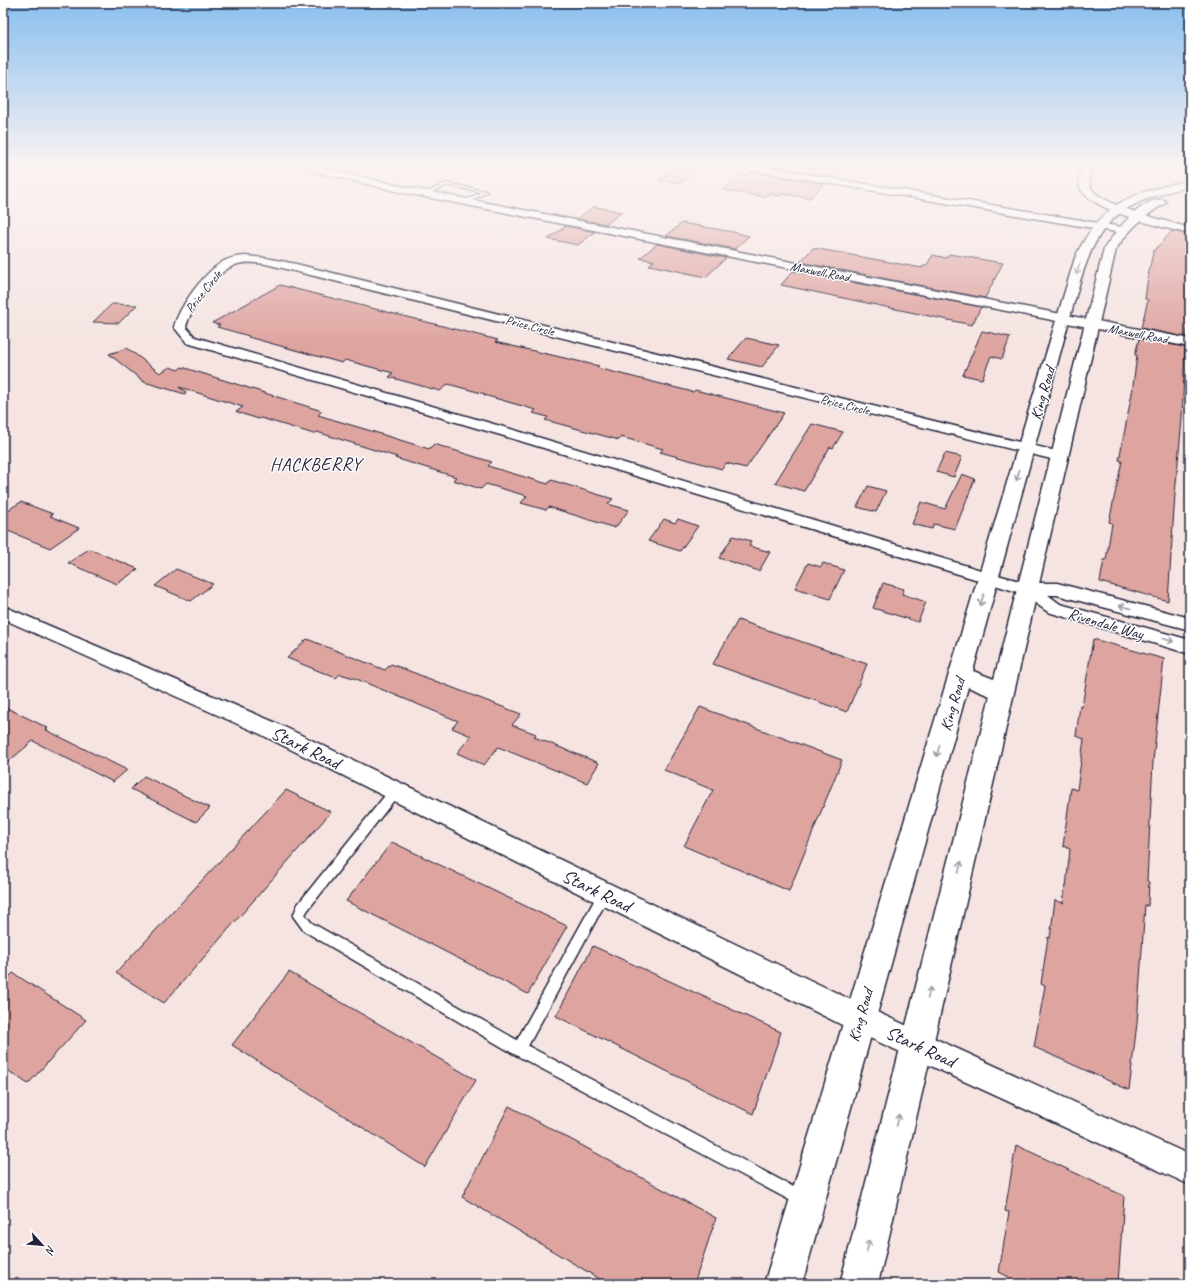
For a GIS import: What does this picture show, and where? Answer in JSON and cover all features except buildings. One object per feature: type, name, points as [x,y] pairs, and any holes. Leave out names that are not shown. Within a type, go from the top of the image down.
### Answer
[{"type":"street","name":"Maxwell Road","points":[[585,225],[1190,343]]},
{"type":"street","name":"King Road","points":[[783,1284],[858,1018],[960,675],[1063,318],[1084,251],[1113,225]]},
{"type":"street","name":"King Road","points":[[859,1284],[1091,323],[1117,225]]},
{"type":"street","points":[[1152,225],[1190,231]]},
{"type":"street","name":"Price Circle","points":[[988,578],[509,433],[191,340],[180,327],[183,316],[217,270],[227,264],[241,259],[255,260],[296,267],[450,304],[1059,456]]},
{"type":"street","name":"Rivendale Way","points":[[988,578],[1027,588],[1057,589],[1190,624]]},
{"type":"street","name":"Rivendale Way","points":[[1027,588],[1054,608],[1190,647]]},
{"type":"street","name":"Stark Road","points":[[3,612],[267,728],[858,1018],[1190,1170]]},
{"type":"street","points":[[960,675],[1002,691]]},
{"type":"lane","points":[[395,791],[302,908],[299,916],[308,927],[519,1049],[806,1202]]},
{"type":"lane","points":[[519,1049],[605,894]]},
{"type":"district","name":"HACKBERRY","points":[[316,464]]}]
